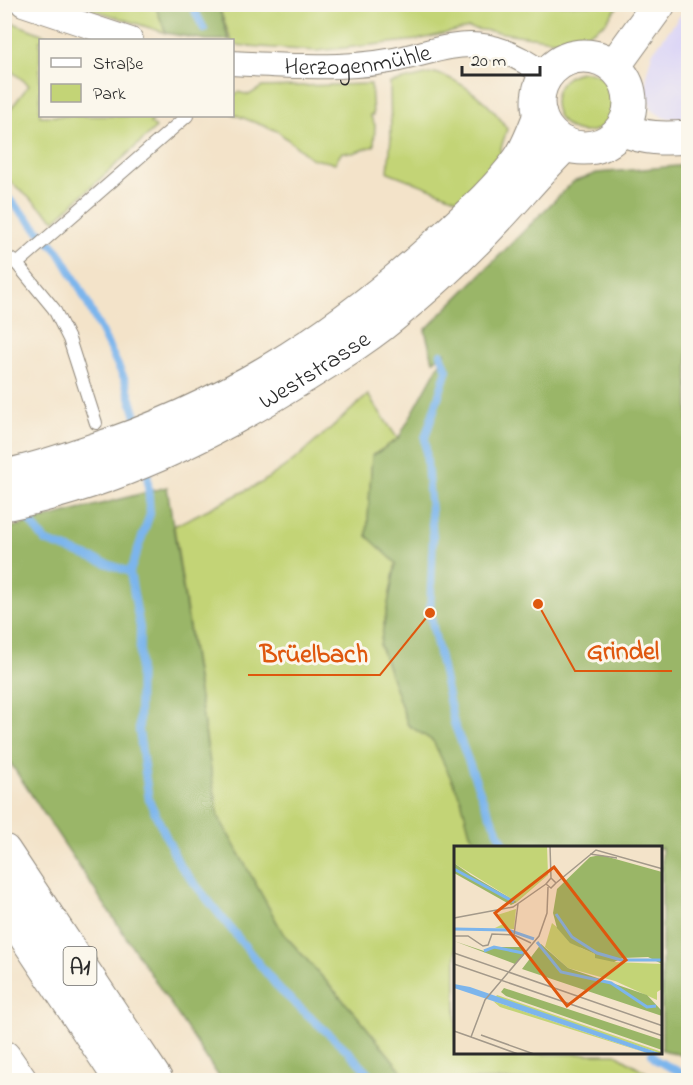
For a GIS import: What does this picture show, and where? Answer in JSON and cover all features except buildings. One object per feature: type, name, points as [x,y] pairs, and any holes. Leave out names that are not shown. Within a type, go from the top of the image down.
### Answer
[{"type":"main road","points":[[614,66],[659,4]]},
{"type":"main road","points":[[540,115],[555,137],[566,144],[580,148],[594,147],[606,142],[622,129],[630,105],[629,90],[623,77],[614,66],[600,59],[585,55],[570,58],[556,65],[546,76]]},
{"type":"main road","name":"Weststrasse","points":[[4,504],[34,498],[142,463],[250,382],[326,336],[383,293],[464,220],[519,160],[540,115],[538,102],[546,76]]},
{"type":"main road","points":[[622,129],[638,136],[663,139],[688,137]]},
{"type":"main road","name":"Weststrasse","points":[[4,476],[24,473],[132,438],[195,425],[341,353],[402,308],[483,233],[535,174],[566,144]]},
{"type":"main road","name":"A1","points":[[4,851],[156,1080]]},
{"type":"main road","points":[[4,904],[121,1080]]},
{"type":"main road","points":[[4,1057],[20,1080]]},
{"type":"street","points":[[23,4],[128,39]]},
{"type":"street","name":"Herzogenmühle","points":[[234,63],[358,65],[472,44],[496,47],[519,56],[546,76]]},
{"type":"lane","points":[[20,262],[186,117]]},
{"type":"lane","points":[[4,254],[20,262],[54,309],[69,339],[96,423]]},
{"type":"shaded area","points":[[688,5],[688,118],[664,118],[652,110],[646,93],[647,72],[652,53]]},
{"type":"green space","points":[[79,5],[155,5],[166,33]]},
{"type":"green space","points":[[155,5],[218,5],[229,39],[200,39],[166,33]]},
{"type":"green space","points":[[218,5],[619,5],[605,23],[574,43],[468,28],[417,40],[317,51],[234,45],[234,39],[231,39]]},
{"type":"green space","points":[[11,22],[54,39],[39,39],[39,117],[156,117],[150,123],[156,128],[55,220],[5,177],[5,116],[29,85],[5,66],[5,28]]},
{"type":"green space","points":[[579,72],[591,72],[602,77],[610,85],[615,102],[613,114],[602,127],[591,132],[579,132],[568,127],[560,119],[555,108],[555,96],[560,85],[568,77]]},
{"type":"green space","points":[[435,73],[466,87],[494,111],[507,129],[500,151],[504,158],[460,200],[388,172],[391,137],[390,83]]},
{"type":"green space","points":[[371,84],[373,115],[370,115],[375,125],[374,146],[353,153],[342,152],[335,163],[312,159],[277,131],[234,114],[234,95],[238,92],[249,95],[262,87]]},
{"type":"green space","points":[[688,165],[688,1057],[663,1050],[663,846],[480,846],[470,833],[461,799],[433,741],[408,725],[380,645],[396,563],[367,536],[372,456],[398,439],[446,352],[433,361],[425,330],[573,182],[597,173]]},
{"type":"green space","points":[[368,395],[398,439],[372,456],[367,536],[396,562],[380,646],[408,725],[433,740],[461,799],[470,833],[480,846],[454,846],[454,1055],[618,1055],[659,1080],[409,1080],[358,1017],[283,933],[218,816],[174,526],[261,483],[297,458]]},
{"type":"green space","points":[[167,487],[218,816],[283,933],[358,1017],[409,1080],[221,1080],[5,755],[5,529]]},
{"type":"waterway","points":[[191,4],[204,29]]},
{"type":"waterway","points":[[4,194],[59,252],[80,288],[125,380],[139,427]]},
{"type":"waterway","points":[[441,354],[447,370],[425,438],[433,537],[430,613],[454,723],[485,805],[505,846]]},
{"type":"waterway","points":[[147,468],[150,514],[130,572],[140,628],[139,731],[149,800],[179,864],[280,990],[347,1050],[375,1080]]},
{"type":"waterway","points":[[21,510],[45,541],[130,572]]},
{"type":"waterway","points":[[653,1055],[656,1060],[688,1076]]},
{"type":"place","name":"Grindel","points":[[538,604]]},
{"type":"place","name":"Brüelbach","points":[[430,613]]}]
